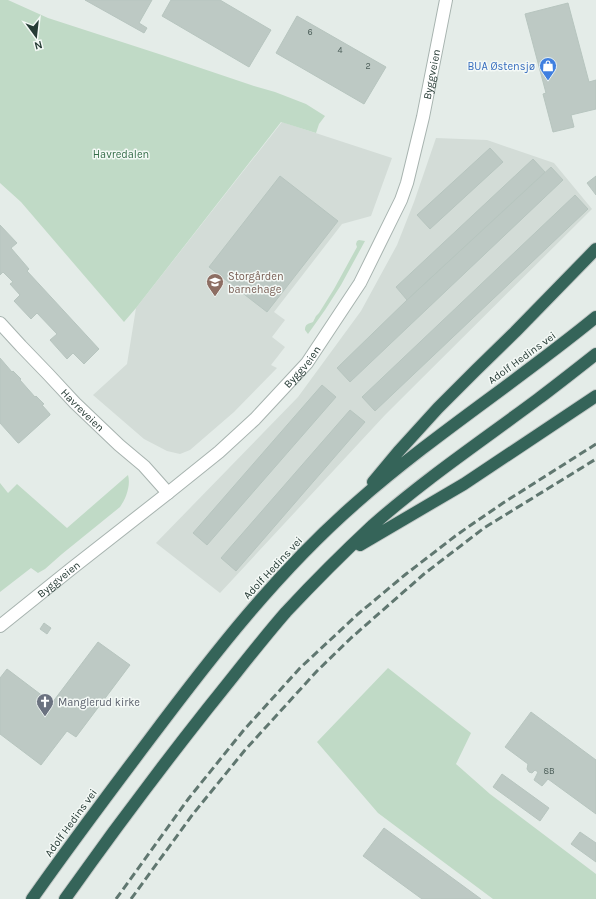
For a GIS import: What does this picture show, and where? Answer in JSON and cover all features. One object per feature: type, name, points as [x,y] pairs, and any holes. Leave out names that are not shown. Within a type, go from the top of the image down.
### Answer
[{"type":"highway","points":[[356,503],[398,452],[438,408],[596,249]]},
{"type":"highway","name":"Adolf Hedins vei","points":[[32,899],[181,698],[231,634],[287,570],[356,503],[402,465],[480,405],[565,343],[596,316]]},
{"type":"highway","points":[[65,899],[127,813],[223,689],[285,614],[309,588],[374,524],[418,488],[596,354]]},
{"type":"highway","points":[[340,557],[464,484],[596,396]]},
{"type":"street","name":"Byggveien","points":[[0,626],[219,452],[255,419],[307,363],[360,283],[401,200],[423,117],[443,0]]},
{"type":"street","name":"Havreveien","points":[[0,323],[75,403],[113,440],[144,466],[168,493]]},
{"type":"shaded area","name":"Storgården barnehage","points":[[282,122],[392,158],[371,216],[342,224],[274,312],[285,320],[272,337],[285,347],[271,365],[277,368],[234,412],[190,450],[180,454],[167,451],[144,439],[93,395],[127,364],[136,308]]},
{"type":"shaded area","points":[[436,138],[487,140],[554,163],[592,209],[385,415],[220,593],[156,543],[298,397],[361,311],[397,245],[414,202]]},
{"type":"green space","name":"Havredalen","points":[[0,0],[8,0],[48,18],[275,92],[306,104],[325,116],[319,124],[316,133],[281,122],[124,322],[21,202],[0,183]]},
{"type":"green space","points":[[359,240],[365,241],[341,285],[308,334],[305,330],[307,324],[313,322],[334,289],[357,247],[356,244]]},
{"type":"green space","points":[[128,475],[129,483],[127,492],[120,507],[45,569],[38,573],[31,568],[0,592],[0,483],[8,493],[17,484],[67,528]]},
{"type":"green space","points":[[388,668],[471,733],[456,764],[490,794],[596,874],[596,899],[493,899],[378,813],[317,742]]},
{"type":"building","points":[[85,0],[152,0],[139,23],[147,28],[144,33]]},
{"type":"building","points":[[171,0],[220,0],[271,30],[249,67],[162,16]]},
{"type":"building","points":[[568,3],[589,82],[596,80],[596,109],[571,115],[574,127],[553,132],[543,94],[546,93],[525,14]]},
{"type":"building","points":[[297,16],[386,67],[364,104],[276,53]]},
{"type":"building","points":[[490,148],[503,162],[430,229],[417,215]]},
{"type":"building","points":[[533,159],[545,172],[407,300],[396,287]]},
{"type":"building","points":[[551,167],[563,180],[350,382],[337,368],[407,300]]},
{"type":"building","points":[[280,176],[338,221],[267,312],[209,267]]},
{"type":"building","points":[[596,176],[596,195],[587,183]]},
{"type":"building","points":[[575,195],[588,209],[375,411],[362,397]]},
{"type":"building","points":[[0,225],[17,243],[11,248],[29,269],[27,271],[99,349],[84,364],[73,353],[67,359],[50,340],[57,334],[37,313],[31,319],[14,301],[20,295],[10,284],[13,282],[3,272],[0,275]]},
{"type":"building","points":[[0,358],[12,372],[13,371],[21,379],[20,380],[35,397],[36,396],[44,404],[42,405],[50,414],[19,443],[0,423]]},
{"type":"building","points":[[322,385],[336,397],[207,545],[193,533]]},
{"type":"building","points":[[350,410],[365,422],[236,571],[221,558]]},
{"type":"building","points":[[44,623],[51,628],[47,634],[40,629]]},
{"type":"building","name":"Manglerud kirke","points":[[98,642],[130,665],[76,737],[67,731],[41,765],[0,734],[0,678],[7,669],[52,703]]},
{"type":"building","points":[[531,712],[596,760],[596,814],[548,779],[542,786],[534,780],[538,772],[535,770],[532,773],[529,772],[527,769],[528,764],[505,747]]},
{"type":"building","points":[[502,774],[549,808],[540,821],[493,787]]},
{"type":"building","points":[[384,828],[481,899],[422,899],[363,856]]},
{"type":"building","points":[[580,832],[596,843],[596,862],[571,844]]},
{"type":"railway","points":[[116,899],[189,798],[243,731],[300,668],[358,614],[406,574],[458,534],[503,503],[596,444]]},
{"type":"railway","points":[[131,899],[193,814],[245,750],[317,671],[351,638],[424,574],[484,528],[596,459]]},
{"type":"place","name":"BUA Østensjø","points":[[548,81]]},
{"type":"place","name":"Storgården barnehage","points":[[215,297]]},
{"type":"place","name":"Manglerud kirke","points":[[45,717]]}]
